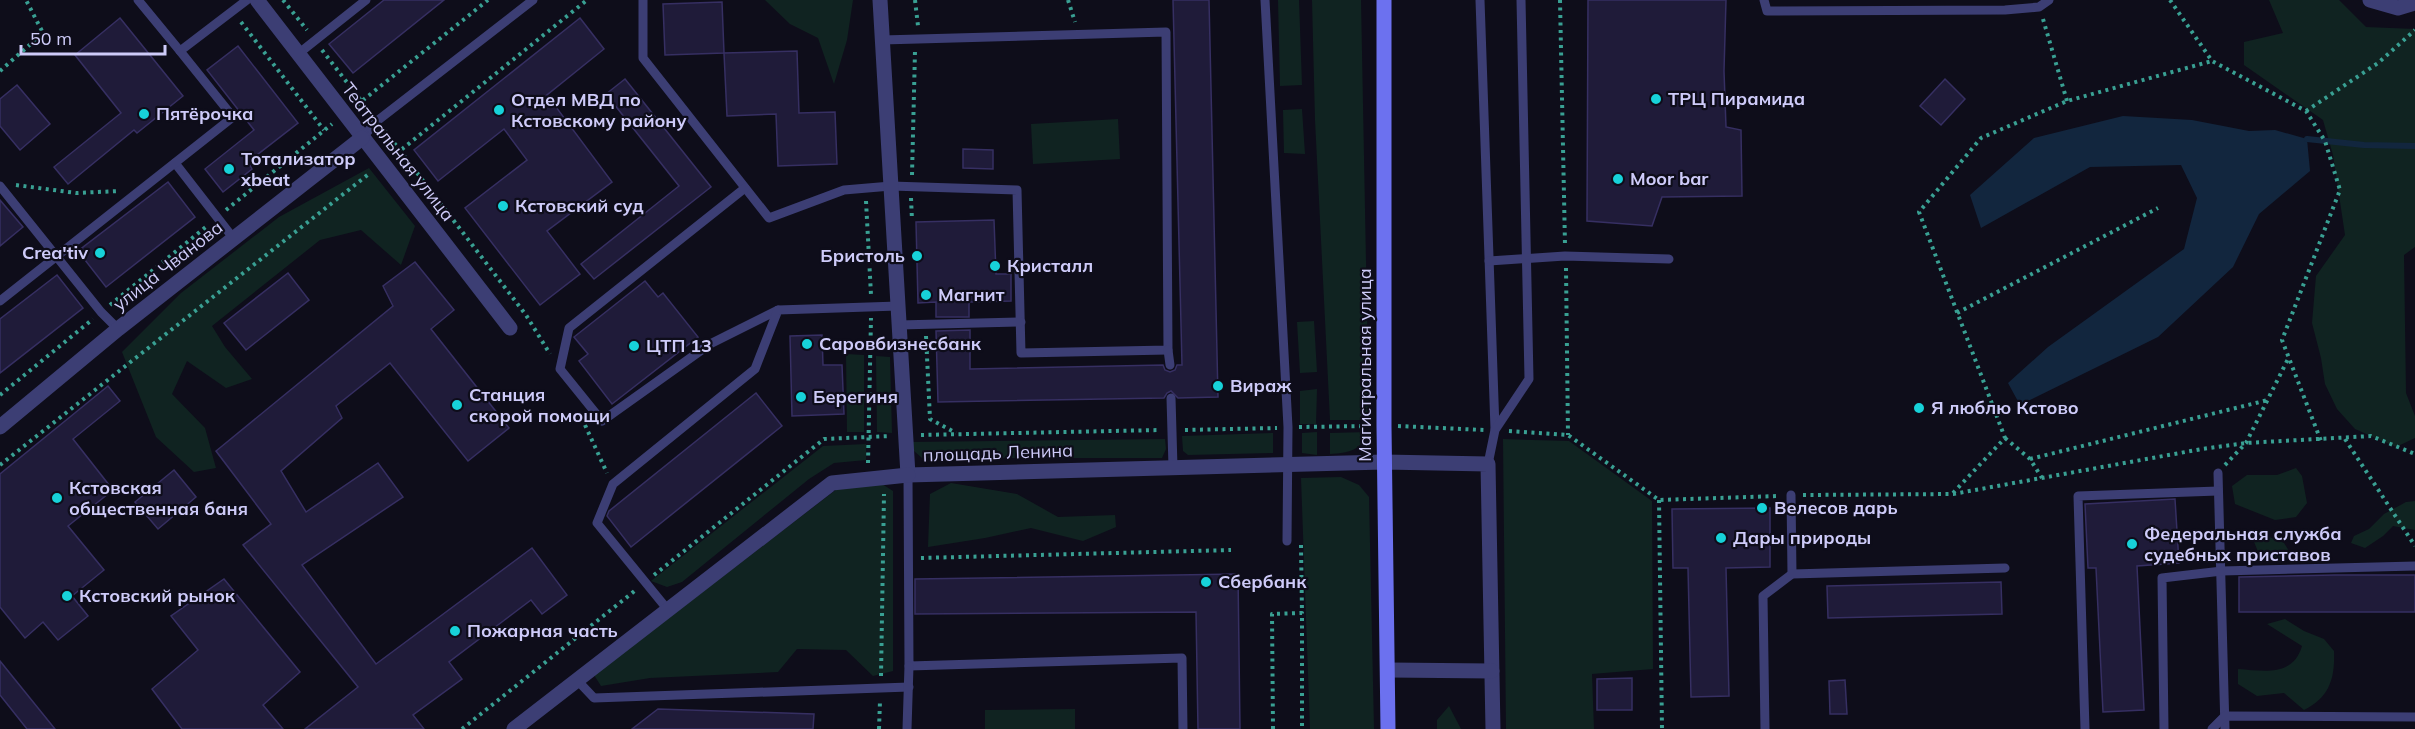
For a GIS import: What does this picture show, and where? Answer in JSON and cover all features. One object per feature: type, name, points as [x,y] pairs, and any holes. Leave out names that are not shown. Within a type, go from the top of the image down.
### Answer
[{"type":"main road","name":"Магистральная улица","points":[[1384,0],[1384,462],[1389,670],[1388,729]]},
{"type":"street","name":"Театральная улица","points":[[257,0],[510,328]]},
{"type":"street","name":"площадь Ленина","points":[[880,0],[898,306],[906,324],[908,475],[1384,462],[1488,464]]},
{"type":"street","points":[[2370,0],[2398,8],[2415,3]]},
{"type":"street","name":"улица Чванова","points":[[1,424],[118,329],[362,138]]},
{"type":"street","points":[[1488,464],[1493,729]]},
{"type":"street","points":[[513,729],[832,483],[908,475]]},
{"type":"street","points":[[1389,670],[1492,671]]},
{"type":"lane","points":[[0,302],[233,117],[138,0]]},
{"type":"lane","points":[[180,51],[246,0]]},
{"type":"lane","points":[[298,54],[366,0]]},
{"type":"lane","points":[[515,0],[522,9]]},
{"type":"lane","points":[[362,138],[377,122],[533,0]]},
{"type":"lane","points":[[644,0],[643,58],[768,218],[844,190],[891,186],[1017,190],[1021,353],[1168,350]]},
{"type":"lane","points":[[1265,0],[1288,428],[1287,541]]},
{"type":"lane","points":[[1480,0],[1495,430],[1488,464]]},
{"type":"lane","points":[[1495,430],[1529,379],[1521,0]]},
{"type":"lane","points":[[1764,0],[1767,11],[1870,5],[2005,10],[2039,7],[2049,0]]},
{"type":"lane","points":[[882,40],[919,37],[1166,32],[1168,350],[1170,365]]},
{"type":"lane","points":[[175,163],[234,239]]},
{"type":"lane","points":[[0,186],[101,312],[118,329]]},
{"type":"lane","points":[[745,188],[569,328],[560,369],[602,422],[710,344],[778,310],[898,306]]},
{"type":"lane","points":[[1489,261],[1565,256],[1669,259]]},
{"type":"lane","points":[[668,610],[597,524],[613,484],[755,369],[778,310]]},
{"type":"lane","points":[[906,324],[1021,322]]},
{"type":"lane","points":[[1171,398],[1173,467]]},
{"type":"lane","points":[[2218,472],[2225,729]]},
{"type":"lane","points":[[907,729],[909,687],[908,475]]},
{"type":"lane","points":[[2085,729],[2078,496],[2218,491]]},
{"type":"lane","points":[[1791,495],[1792,574]]},
{"type":"lane","points":[[2164,729],[2162,579],[2222,571],[2415,566]]},
{"type":"lane","points":[[1765,729],[1763,596],[1792,574],[2005,568]]},
{"type":"lane","points":[[909,666],[1182,658],[1183,729]]},
{"type":"lane","points":[[577,680],[594,698],[909,687]]},
{"type":"lane","points":[[2212,729],[2225,716],[2415,717]]},
{"type":"path","points":[[0,71],[43,33],[26,0]]},
{"type":"path","points":[[0,395],[324,130],[488,0]]},
{"type":"path","points":[[0,465],[587,0]]},
{"type":"path","points":[[912,220],[915,50],[919,37],[915,0]]},
{"type":"path","points":[[1068,0],[1080,34]]},
{"type":"path","points":[[1560,0],[1568,435]]},
{"type":"path","points":[[2170,0],[2212,61],[2306,111],[2325,141],[2340,190],[2282,340],[2321,441]]},
{"type":"path","points":[[2039,7],[2067,102]]},
{"type":"path","points":[[232,11],[324,130]]},
{"type":"path","points":[[2306,111],[2378,63],[2415,30]]},
{"type":"path","points":[[2042,478],[2030,459],[2005,438],[1919,212],[1981,138],[2067,102],[2212,61]]},
{"type":"path","points":[[11,184],[76,193],[141,190]]},
{"type":"path","points":[[865,188],[871,307],[868,479],[884,487],[879,729]]},
{"type":"path","points":[[1957,314],[2158,208]]},
{"type":"path","points":[[906,324],[926,335],[930,419],[958,434]]},
{"type":"path","points":[[2218,472],[2247,443],[2289,358]]},
{"type":"path","points":[[2030,459],[2268,400]]},
{"type":"path","points":[[462,729],[824,439],[906,435],[1384,426],[1568,435],[1659,500],[1791,495],[1953,494],[2202,448],[2247,443],[2321,441],[2371,436],[2415,454]]},
{"type":"path","points":[[1953,494],[2005,438]]},
{"type":"path","points":[[2344,439],[2415,546]]},
{"type":"path","points":[[1659,500],[1662,729]]},
{"type":"path","points":[[909,558],[1231,550]]},
{"type":"path","points":[[1272,729],[1272,614],[1302,613],[1302,729]]},
{"type":"green space","points":[[765,0],[853,0],[847,40],[834,84],[818,38],[790,24]]},
{"type":"green space","points":[[1278,0],[1299,0],[1302,85],[1280,86]]},
{"type":"green space","points":[[1312,0],[1361,0],[1369,420],[1330,420],[1315,120]]},
{"type":"green space","points":[[2269,0],[2339,0],[2366,27],[2415,29],[2415,247],[2404,255],[2406,393],[2415,416],[2415,438],[2396,447],[2355,429],[2337,409],[2325,384],[2312,323],[2316,276],[2345,235],[2333,155],[2323,120],[2244,65],[2244,42],[2283,33]]},
{"type":"green space","points":[[1302,109],[1305,154],[1284,153],[1283,110]]},
{"type":"green space","points":[[1118,119],[1120,159],[1033,164],[1031,124]]},
{"type":"green space","points":[[369,168],[415,226],[401,265],[361,230],[320,240],[212,326],[225,347],[252,379],[226,388],[187,361],[172,394],[205,428],[216,468],[194,472],[156,437],[122,352],[181,293],[279,217]]},
{"type":"green space","points":[[1314,321],[1317,372],[1300,373],[1297,322]]},
{"type":"green space","points":[[846,354],[864,355],[864,432],[847,432]]},
{"type":"green space","points":[[876,356],[890,357],[892,433],[877,432]]},
{"type":"green space","points":[[1317,389],[1316,424],[1300,424],[1300,391]]},
{"type":"green space","points":[[1317,432],[1317,455],[1302,453],[1302,433]]},
{"type":"green space","points":[[1368,432],[1362,443],[1353,450],[1330,454],[1330,433]]},
{"type":"green space","points":[[1273,433],[1273,453],[1188,455],[1183,451],[1182,436]]},
{"type":"green space","points":[[1165,439],[1166,449],[1162,458],[922,458],[914,451],[910,442]]},
{"type":"green space","points":[[1503,439],[1569,441],[1652,501],[1653,669],[1592,674],[1594,729],[1506,729]]},
{"type":"green space","points":[[866,444],[866,460],[834,463],[809,479],[682,582],[667,587],[651,581],[823,446]]},
{"type":"green space","points":[[2296,468],[2302,476],[2307,503],[2296,517],[2275,520],[2235,504],[2232,486],[2247,475],[2277,475]]},
{"type":"green space","points":[[1341,477],[1359,485],[1369,497],[1374,729],[1310,729],[1301,478]]},
{"type":"green space","points":[[951,483],[1017,494],[1058,517],[1115,515],[1116,527],[1083,541],[1031,528],[928,547],[930,494]]},
{"type":"green space","points":[[882,484],[893,491],[893,671],[873,676],[846,650],[797,649],[778,672],[650,678],[601,686],[594,675],[837,489]]},
{"type":"green space","points":[[2415,501],[2415,530],[2393,526],[2365,548],[2351,543],[2354,536],[2369,529],[2384,514],[2406,502]]},
{"type":"green space","points":[[2267,536],[2284,543],[2291,554],[2279,562],[2259,554],[2252,537]]},
{"type":"green space","points":[[2285,619],[2304,631],[2324,639],[2334,651],[2332,678],[2329,686],[2320,699],[2304,710],[2284,693],[2257,696],[2238,684],[2238,669],[2276,670],[2292,663],[2298,656],[2302,646],[2267,624]]},
{"type":"green space","points":[[1449,706],[1461,729],[1437,729],[1437,720]]},
{"type":"green space","points":[[1075,709],[1075,729],[985,729],[985,710]]},
{"type":"water","points":[[2123,116],[2192,120],[2249,131],[2275,130],[2307,139],[2310,171],[2259,214],[2233,267],[2158,337],[2020,405],[2008,383],[2048,347],[2184,249],[2197,198],[2181,165],[2090,167],[1981,228],[1970,195],[2034,138]]},
{"type":"building","points":[[384,0],[444,0],[353,73],[329,44]]},
{"type":"building","points":[[1173,0],[1209,0],[1218,397],[1178,398],[1171,391],[1164,398],[938,402],[936,331],[970,330],[970,369],[1163,365],[1165,370],[1170,372],[1175,370],[1177,365],[1182,365]]},
{"type":"building","name":"ТРЦ Пирамида","points":[[1588,0],[1726,0],[1724,71],[1726,127],[1741,130],[1742,196],[1662,197],[1652,226],[1587,221]]},
{"type":"building","points":[[722,2],[724,53],[665,55],[663,4]]},
{"type":"building","points":[[120,18],[183,96],[137,133],[134,130],[68,184],[54,167],[121,113],[75,55]]},
{"type":"building","points":[[580,18],[604,49],[547,95],[612,182],[547,231],[580,274],[540,305],[465,208],[527,160],[504,129],[438,181],[414,150]]},
{"type":"building","points":[[238,46],[298,123],[248,162],[252,169],[223,192],[205,169],[254,130],[207,70]]},
{"type":"building","points":[[797,51],[799,113],[835,112],[837,164],[778,166],[776,114],[727,116],[724,53]]},
{"type":"building","points":[[625,79],[711,187],[594,279],[581,264],[679,186],[606,94]]},
{"type":"building","points":[[1945,79],[1965,99],[1941,125],[1920,106]]},
{"type":"building","points":[[17,85],[50,124],[20,150],[0,126],[0,99]]},
{"type":"building","points":[[963,149],[993,150],[993,169],[963,168]]},
{"type":"building","points":[[168,182],[195,217],[106,287],[78,251]]},
{"type":"building","points":[[0,200],[23,227],[0,246]]},
{"type":"building","points":[[994,220],[996,274],[1011,274],[1011,301],[969,302],[969,317],[936,317],[936,302],[918,303],[916,222]]},
{"type":"building","points":[[415,262],[454,310],[431,329],[509,428],[468,461],[390,363],[336,406],[342,418],[281,471],[306,512],[378,463],[403,497],[302,565],[376,664],[532,548],[567,595],[542,614],[531,600],[449,662],[462,679],[413,715],[424,729],[305,729],[358,687],[243,545],[271,524],[216,451],[393,306],[383,286]]},
{"type":"building","points":[[288,273],[309,300],[246,350],[224,323]]},
{"type":"building","points":[[57,275],[83,308],[0,373],[0,319]]},
{"type":"building","name":"ЦТП 13","points":[[645,281],[658,297],[663,293],[698,337],[612,404],[579,361],[588,354],[574,337]]},
{"type":"building","points":[[822,335],[823,365],[842,365],[844,414],[792,416],[790,336]]},
{"type":"building","points":[[108,386],[120,401],[73,439],[113,490],[68,526],[104,570],[72,596],[88,616],[58,640],[43,622],[25,638],[0,607],[0,474]]},
{"type":"building","points":[[756,393],[782,426],[631,547],[607,516],[609,511]]},
{"type":"building","points":[[174,470],[196,497],[158,529],[135,502]]},
{"type":"building","points":[[2175,499],[2179,563],[2137,566],[2144,710],[2103,712],[2096,568],[2088,568],[2085,504]]},
{"type":"building","points":[[1770,508],[1770,567],[1726,568],[1729,696],[1691,697],[1688,568],[1673,568],[1672,509]]},
{"type":"building","points":[[1238,574],[1240,729],[1198,729],[1196,612],[915,614],[915,579]]},
{"type":"building","points":[[2415,575],[2415,612],[2239,612],[2239,577]]},
{"type":"building","points":[[224,579],[300,672],[263,705],[283,729],[182,729],[152,689],[198,650],[171,616]]},
{"type":"building","points":[[2001,582],[2002,614],[1828,618],[1827,586]]},
{"type":"building","points":[[0,661],[55,729],[27,729],[0,695]]},
{"type":"building","points":[[1632,678],[1632,710],[1597,710],[1597,679]]},
{"type":"building","points":[[1845,680],[1847,714],[1830,714],[1829,681]]},
{"type":"building","points":[[658,709],[814,714],[813,729],[632,729]]},
{"type":"waterway","points":[[2307,139],[2364,145],[2415,146]]},
{"type":"place","name":"ТРЦ Пирамида","points":[[1656,99]]},
{"type":"place","name":"Отдел МВД по Кстовскому району","points":[[499,110]]},
{"type":"place","name":"Пятёрочка","points":[[144,114]]},
{"type":"place","name":"Тотализатор xbeat","points":[[229,169]]},
{"type":"place","name":"Moor bar","points":[[1618,179]]},
{"type":"place","name":"Кстовский суд","points":[[503,206]]},
{"type":"place","name":"Crea'tiv","points":[[100,253]]},
{"type":"place","name":"Бристоль","points":[[917,256]]},
{"type":"place","name":"Кристалл","points":[[995,266]]},
{"type":"place","name":"Магнит","points":[[926,295]]},
{"type":"place","name":"Саровбизнесбанк","points":[[807,344]]},
{"type":"place","name":"ЦТП 13","points":[[634,346]]},
{"type":"place","name":"Вираж","points":[[1218,386]]},
{"type":"place","name":"Берегиня","points":[[801,397]]},
{"type":"place","name":"Станция скорой помощи","points":[[457,405]]},
{"type":"place","name":"Я люблю Кстово","points":[[1919,408]]},
{"type":"place","name":"Кстовская общественная баня","points":[[57,498]]},
{"type":"place","name":"Велесов дарь","points":[[1762,508]]},
{"type":"place","name":"Дары природы","points":[[1721,538]]},
{"type":"place","name":"Федеральная служба судебных приставов","points":[[2132,544]]},
{"type":"place","name":"Сбербанк","points":[[1206,582]]},
{"type":"place","name":"Кстовский рынок","points":[[67,596]]},
{"type":"place","name":"Пожарная часть","points":[[455,631]]}]
